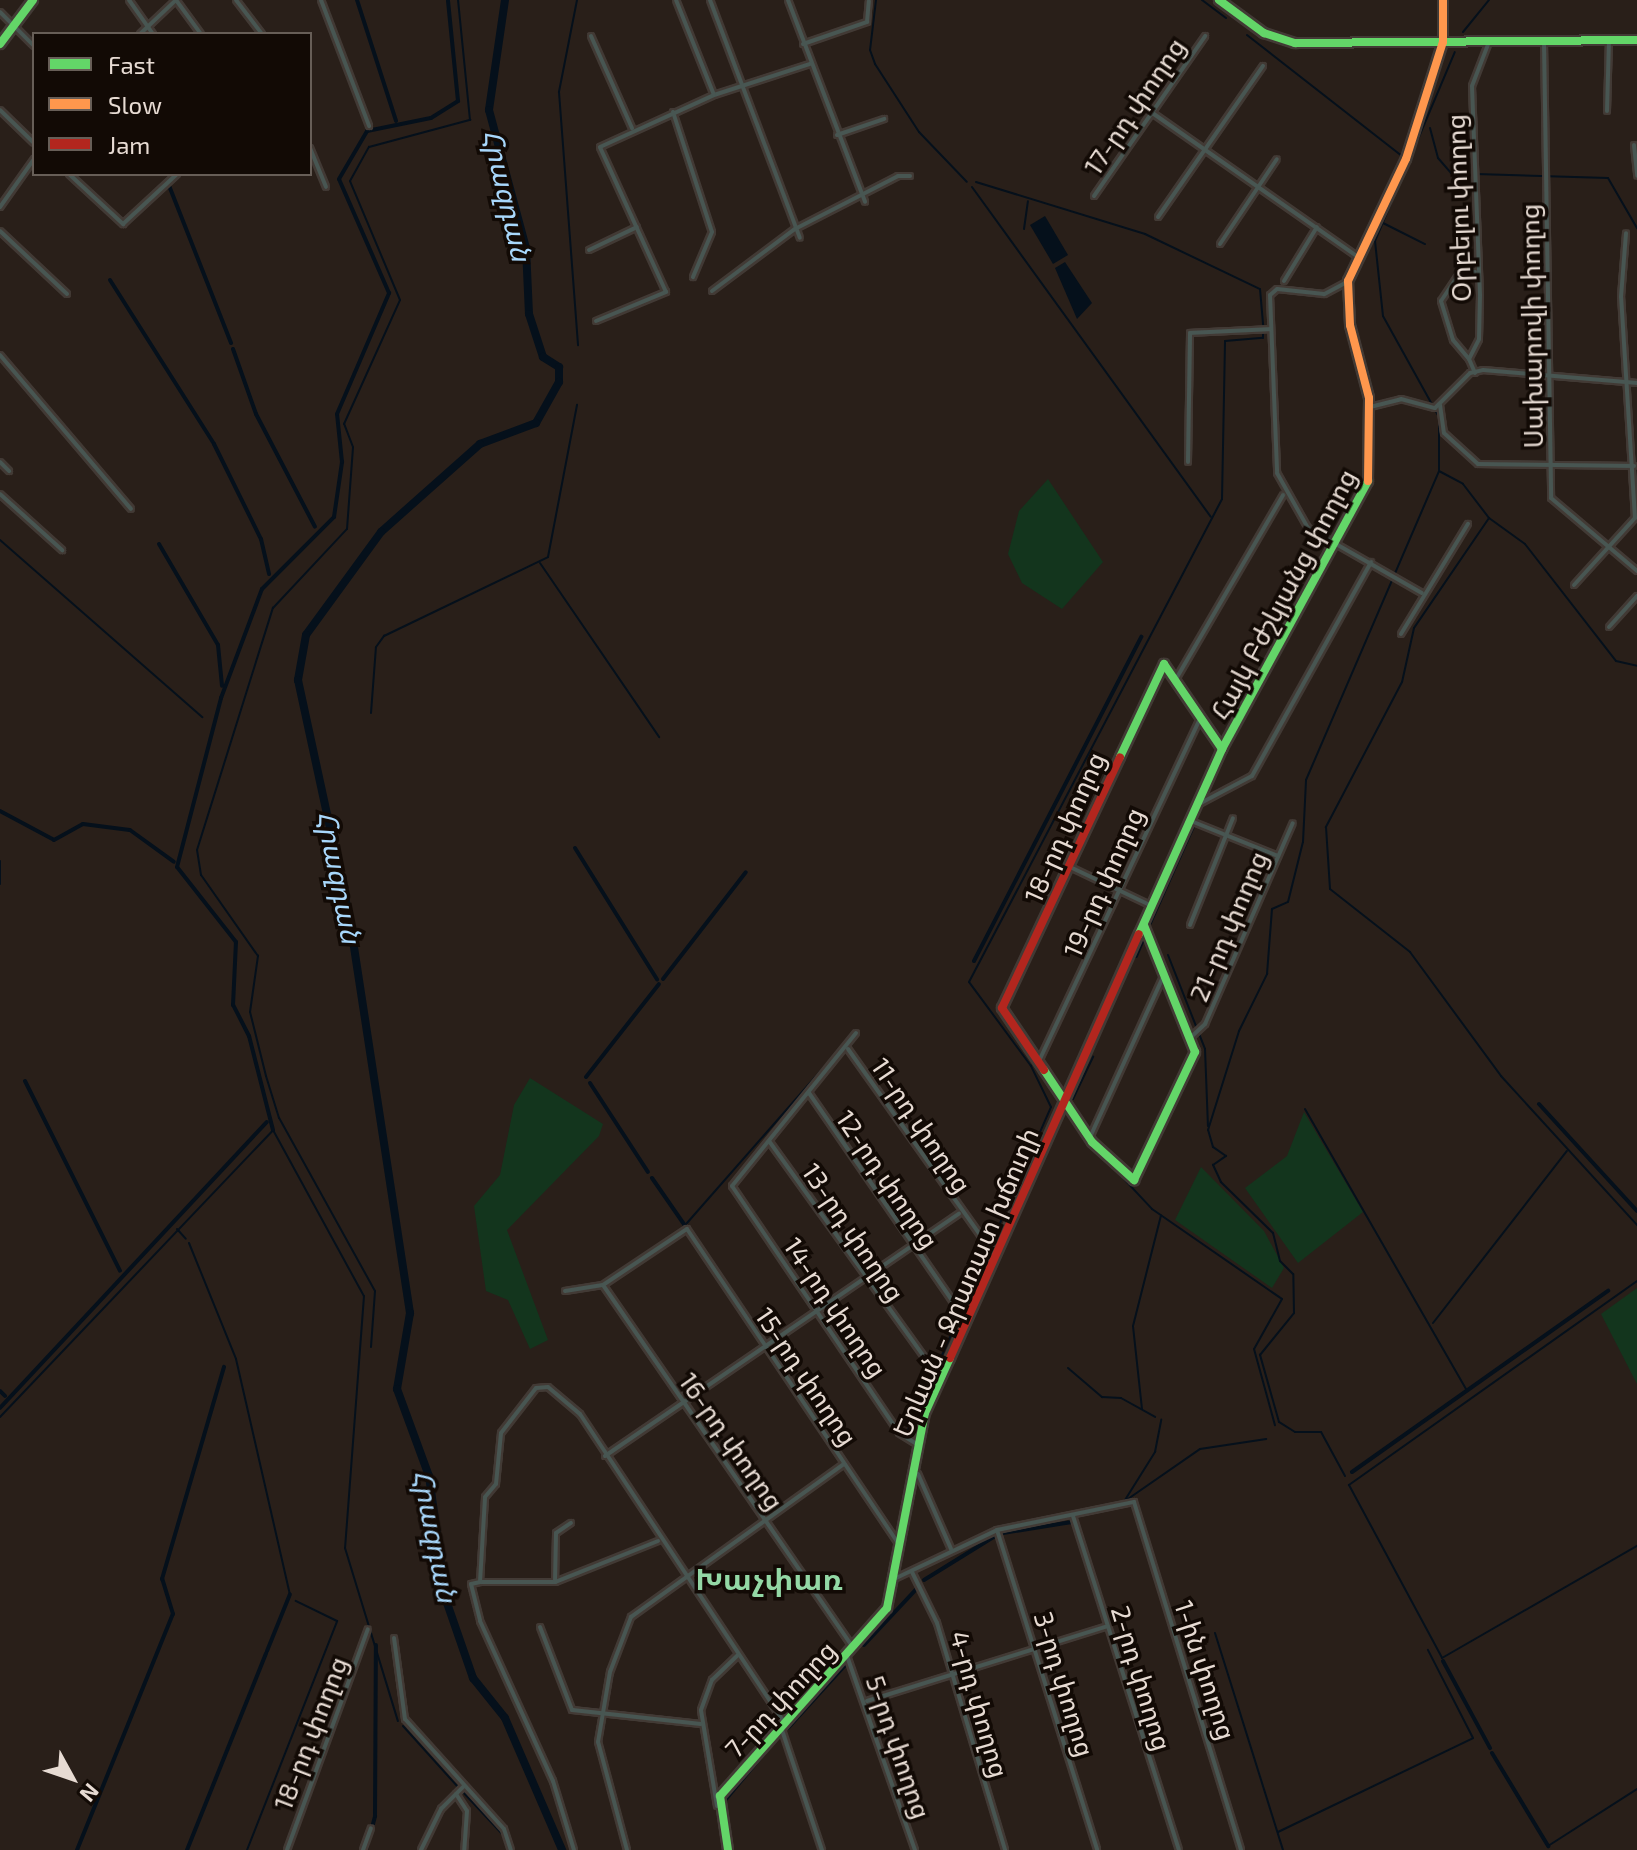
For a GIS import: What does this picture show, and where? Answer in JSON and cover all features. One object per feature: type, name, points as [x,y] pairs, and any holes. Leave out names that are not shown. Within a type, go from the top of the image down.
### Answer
[{"type":"main road","points":[[0,44],[33,0]]},
{"type":"main road","points":[[1219,0],[1264,33],[1295,43],[1637,40]]},
{"type":"main road","name":"Հայկ Բժշկյանց փողոց","points":[[1067,1098],[1222,749],[1338,544],[1370,478],[1370,407],[1350,325],[1348,281],[1405,163],[1443,42],[1443,0]]},
{"type":"main road","name":"18-րդ փողոց","points":[[1039,1061],[1002,1008],[1164,664],[1174,680]]},
{"type":"main road","points":[[1174,680],[1222,749]]},
{"type":"main road","points":[[1039,1061],[1091,1135],[1134,1180],[1195,1052],[1144,925]]},
{"type":"main road","name":"Երևան - Ջրառատ խճուղի","points":[[891,1580],[915,1443],[963,1319],[1067,1098]]},
{"type":"main road","name":"7-րդ փողոց","points":[[717,1806],[783,1725],[854,1649],[887,1608],[891,1580]]},
{"type":"main road","points":[[717,1806],[728,1850]]},
{"type":"street","points":[[129,0],[151,32]]},
{"type":"street","points":[[142,32],[176,0],[200,32]]},
{"type":"street","points":[[236,0],[260,32]]},
{"type":"street","points":[[321,0],[369,126]]},
{"type":"street","points":[[676,0],[714,95]]},
{"type":"street","points":[[710,0],[800,238]]},
{"type":"street","points":[[788,0],[865,202]]},
{"type":"street","points":[[803,44],[867,22],[869,1]]},
{"type":"street","points":[[0,12],[32,44]]},
{"type":"street","points":[[591,36],[632,128]]},
{"type":"street","name":"17-րդ փողոց","points":[[1094,196],[1205,36]]},
{"type":"street","points":[[1607,111],[1609,40]]},
{"type":"street","name":"Սախարովի փողոց","points":[[1544,41],[1553,380],[1550,464],[1554,503],[1611,546],[1637,571]]},
{"type":"street","name":"Օրբելու փողոց","points":[[1469,359],[1480,329],[1475,272],[1472,86],[1489,42]]},
{"type":"street","points":[[596,321],[666,292],[600,150],[632,128],[714,95],[810,64]]},
{"type":"street","points":[[1158,217],[1263,66]]},
{"type":"street","points":[[0,110],[32,141]]},
{"type":"street","points":[[673,112],[712,232],[693,277]]},
{"type":"street","points":[[1151,112],[1358,257]]},
{"type":"street","points":[[837,135],[884,119]]},
{"type":"street","points":[[1634,145],[1637,176]]},
{"type":"street","points":[[312,153],[326,187]]},
{"type":"street","points":[[1220,244],[1277,159]]},
{"type":"street","points":[[0,207],[32,162]]},
{"type":"street","points":[[71,176],[123,224],[174,176]]},
{"type":"street","points":[[164,176],[165,181]]},
{"type":"street","points":[[712,291],[795,229],[862,194],[910,176]]},
{"type":"street","points":[[589,250],[638,227]]},
{"type":"street","points":[[1284,281],[1317,227]]},
{"type":"street","points":[[0,231],[67,294]]},
{"type":"street","points":[[1574,585],[1635,518],[1636,439],[1627,383],[1626,233]]},
{"type":"street","points":[[1475,272],[1461,271],[1441,301],[1453,340],[1469,359],[1475,373]]},
{"type":"street","points":[[1348,281],[1312,295],[1274,290],[1271,450],[1283,495],[1308,528],[1422,593]]},
{"type":"street","points":[[1188,462],[1190,333],[1271,329]]},
{"type":"street","points":[[0,355],[131,509]]},
{"type":"street","points":[[1370,407],[1401,399],[1430,409],[1440,405],[1475,373],[1637,383]]},
{"type":"street","points":[[1440,405],[1444,433],[1474,462],[1634,466]]},
{"type":"street","points":[[0,462],[9,471]]},
{"type":"street","points":[[0,494],[62,550]]},
{"type":"street","points":[[1174,680],[1283,495]]},
{"type":"street","points":[[1401,634],[1422,593],[1468,524]]},
{"type":"street","points":[[1197,805],[1252,776],[1371,562]]},
{"type":"street","points":[[1609,627],[1637,596]]},
{"type":"street","name":"19-րդ փողոց","points":[[1039,1061],[1200,719]]},
{"type":"street","points":[[1190,925],[1233,818]]},
{"type":"street","points":[[1190,820],[1278,856]]},
{"type":"street","name":"21-րդ փողոց","points":[[1190,1038],[1199,1033],[1293,823]]},
{"type":"street","points":[[1068,866],[1152,906]]},
{"type":"street","points":[[1091,1135],[1165,973]]},
{"type":"street","points":[[769,1141],[848,1049],[856,1033]]},
{"type":"street","name":"11-րդ փողոց","points":[[848,1049],[959,1214],[986,1252],[994,1256]]},
{"type":"street","name":"12-րդ փողոց","points":[[809,1093],[963,1319]]},
{"type":"street","name":"14-րդ փողոց","points":[[769,1141],[732,1186],[899,1433],[915,1443]]},
{"type":"street","name":"13-րդ փողոց","points":[[769,1141],[929,1373],[940,1379]]},
{"type":"street","points":[[605,1456],[959,1214]]},
{"type":"street","name":"15-րդ փողոց","points":[[603,1285],[687,1229],[898,1543]]},
{"type":"street","points":[[565,1291],[603,1285]]},
{"type":"street","name":"16-րդ փողոց","points":[[603,1285],[854,1649]]},
{"type":"street","points":[[480,1582],[485,1497],[496,1484],[501,1433],[536,1388],[548,1387],[580,1414],[658,1541],[783,1725],[822,1850]]},
{"type":"street","points":[[627,1850],[598,1756],[599,1712],[631,1617],[844,1464]]},
{"type":"street","points":[[918,1474],[952,1551]]},
{"type":"street","name":"1-ին փողոց","points":[[1073,1516],[1134,1502],[1241,1850]]},
{"type":"street","points":[[891,1580],[997,1530],[1073,1516]]},
{"type":"street","name":"2-րդ փողոց","points":[[1073,1516],[1179,1850]]},
{"type":"street","points":[[555,1582],[556,1533],[571,1523]]},
{"type":"street","name":"3-րդ փողոց","points":[[997,1530],[1097,1850]]},
{"type":"street","points":[[574,1850],[557,1792],[480,1621],[471,1584],[555,1582],[658,1541]]},
{"type":"street","name":"4-րդ փողոց","points":[[912,1572],[927,1594],[1005,1850]]},
{"type":"street","points":[[867,1701],[1108,1626]]},
{"type":"street","points":[[540,1627],[572,1710],[701,1724]]},
{"type":"street","name":"18-րդ փողոց","points":[[287,1850],[368,1629]]},
{"type":"street","points":[[394,1638],[405,1719],[504,1829],[511,1850]]},
{"type":"street","points":[[717,1806],[701,1724],[707,1688],[738,1656]]},
{"type":"street","name":"5-րդ փողոց","points":[[847,1656],[867,1701],[915,1850]]},
{"type":"street","points":[[421,1850],[464,1786]]},
{"type":"street","points":[[456,1794],[467,1811],[464,1850]]},
{"type":"street","points":[[363,1850],[371,1828]]},
{"type":"green space","points":[[1048,479],[1103,562],[1062,609],[1022,583],[1008,554],[1019,511]]},
{"type":"green space","points":[[530,1078],[603,1124],[599,1136],[507,1230],[548,1340],[530,1349],[508,1300],[486,1291],[474,1206],[500,1175],[514,1105]]},
{"type":"green space","points":[[1304,1112],[1363,1212],[1298,1263],[1245,1188],[1287,1156]]},
{"type":"green space","points":[[1201,1167],[1264,1231],[1284,1268],[1272,1288],[1175,1220]]},
{"type":"green space","points":[[1637,1288],[1637,1384],[1601,1314]]},
{"type":"water","points":[[1045,216],[1068,255],[1053,264],[1030,225]]},
{"type":"water","points":[[1065,262],[1092,303],[1077,319],[1055,268]]},
{"type":"waterway","points":[[357,0],[396,121]]},
{"type":"waterway","points":[[273,1130],[249,1036],[233,1005],[236,942],[177,867],[221,698],[262,589],[334,517],[342,462],[337,414],[389,293],[339,179],[367,131],[431,118],[458,101],[448,0]]},
{"type":"waterway","points":[[371,1347],[375,1291],[279,1118],[266,1076],[250,1012],[258,956],[201,875],[197,850],[273,608],[347,529],[353,447],[344,424],[400,300],[350,181],[369,147],[470,120],[458,0]]},
{"type":"waterway","name":"Հրազդան","points":[[505,0],[489,110],[526,248],[529,314],[543,357],[559,367],[559,382],[536,423],[480,444],[381,532],[306,635],[298,680],[350,921],[410,1313],[397,1389],[429,1476],[446,1600],[473,1678],[505,1718],[562,1850]]},
{"type":"waterway","points":[[577,0],[559,92],[578,345]]},
{"type":"waterway","points":[[876,0],[870,50],[875,64],[919,132],[967,182]]},
{"type":"waterway","points":[[1202,0],[1226,18]]},
{"type":"waterway","points":[[1463,32],[1489,0]]},
{"type":"waterway","points":[[1247,35],[1402,156]]},
{"type":"waterway","points":[[1345,1476],[1321,1432],[1295,1432],[1279,1422],[1260,1355],[1294,1313],[1293,1274],[1280,1261],[1273,1233],[1221,1182],[1213,1165],[1226,1156],[1213,1147],[1208,1130],[1239,1031],[1267,974],[1272,909],[1288,902],[1303,842],[1306,780],[1439,471],[1439,417],[1383,316],[1375,241],[1455,52]]},
{"type":"waterway","points":[[1430,128],[1438,158],[1451,173],[1468,174]]},
{"type":"waterway","points":[[1476,174],[1608,178],[1637,228]]},
{"type":"waterway","points":[[976,182],[1145,234],[1260,289],[1263,327]]},
{"type":"waterway","points":[[168,183],[231,343]]},
{"type":"waterway","points":[[972,187],[1211,517]]},
{"type":"waterway","points":[[1024,229],[1028,201]]},
{"type":"waterway","points":[[1383,223],[1425,244]]},
{"type":"waterway","points":[[110,280],[214,444],[261,539],[269,574]]},
{"type":"waterway","points":[[936,1369],[1051,1107],[1031,1066],[969,982],[1222,499],[1225,341],[1263,338],[1263,332]]},
{"type":"waterway","points":[[233,349],[256,414],[315,527]]},
{"type":"waterway","points":[[371,713],[376,647],[384,636],[548,557],[577,405]]},
{"type":"waterway","points":[[1439,471],[1463,484],[1489,518],[1525,544],[1616,661],[1637,666]]},
{"type":"waterway","points":[[1489,518],[1414,628],[1402,682],[1326,827],[1330,889],[1410,952],[1501,1076],[1637,1225]]},
{"type":"waterway","points":[[0,540],[202,717]]},
{"type":"waterway","points":[[159,544],[218,645],[222,686]]},
{"type":"waterway","points":[[540,563],[659,737]]},
{"type":"waterway","points":[[974,961],[1141,637]]},
{"type":"waterway","points":[[0,811],[54,840],[83,824],[130,830],[174,862]]},
{"type":"waterway","points":[[1150,923],[1194,824]]},
{"type":"waterway","points":[[575,848],[657,979]]},
{"type":"waterway","points":[[0,861],[0,884]]},
{"type":"waterway","points":[[663,979],[746,872]]},
{"type":"waterway","points":[[1136,956],[1146,933]]},
{"type":"waterway","points":[[1168,955],[1205,1049],[1208,1126]]},
{"type":"waterway","points":[[586,1077],[659,984]]},
{"type":"waterway","points":[[687,1223],[847,1041]]},
{"type":"waterway","points":[[1073,1099],[1093,1057]]},
{"type":"waterway","points":[[25,1081],[120,1271]]},
{"type":"waterway","points":[[590,1083],[648,1172]]},
{"type":"waterway","points":[[1539,1104],[1637,1211]]},
{"type":"waterway","points":[[1305,1109],[1467,1391]]},
{"type":"waterway","points":[[0,1408],[267,1122]]},
{"type":"waterway","points":[[0,1417],[273,1130],[364,1296],[345,1548],[398,1721]]},
{"type":"waterway","points":[[1095,1148],[1152,1209],[1282,1299],[1254,1349],[1275,1425]]},
{"type":"waterway","points":[[1433,1323],[1567,1151]]},
{"type":"waterway","points":[[652,1178],[767,1344]]},
{"type":"waterway","points":[[1142,1409],[1133,1326],[1161,1215]]},
{"type":"waterway","points":[[177,1229],[186,1239]]},
{"type":"waterway","points":[[189,1243],[236,1359],[290,1594]]},
{"type":"waterway","points":[[1637,1281],[1349,1485],[1442,1658],[1637,1546]]},
{"type":"waterway","points":[[1352,1472],[1608,1291]]},
{"type":"waterway","points":[[77,1850],[173,1614],[162,1579],[224,1367]]},
{"type":"waterway","points":[[1068,1368],[1102,1397],[1121,1398],[1155,1417]]},
{"type":"waterway","points":[[907,1432],[933,1375]]},
{"type":"waterway","points":[[0,1391],[5,1396]]},
{"type":"waterway","points":[[1125,1500],[1155,1452],[1161,1420]]},
{"type":"waterway","points":[[1125,1501],[1200,1449],[1266,1439]]},
{"type":"waterway","points":[[1003,1533],[1072,1522]]},
{"type":"waterway","points":[[924,1580],[997,1535]]},
{"type":"waterway","points":[[864,1645],[921,1584]]},
{"type":"waterway","points":[[267,1651],[290,1594]]},
{"type":"waterway","points":[[247,1850],[337,1621],[296,1601]]},
{"type":"waterway","points":[[1215,1633],[1283,1850]]},
{"type":"waterway","points":[[366,1850],[375,1816],[376,1645]]},
{"type":"waterway","points":[[1278,1832],[1473,1738],[1428,1650]]},
{"type":"waterway","points":[[187,1850],[266,1653]]},
{"type":"waterway","points":[[1443,1661],[1490,1748]]},
{"type":"waterway","points":[[788,1728],[846,1664]]},
{"type":"waterway","points":[[403,1726],[458,1787]]},
{"type":"waterway","points":[[721,1805],[781,1733]]},
{"type":"waterway","points":[[1492,1753],[1548,1846]]},
{"type":"waterway","points":[[1548,1846],[1637,1789]]},
{"type":"waterway","points":[[461,1790],[505,1837]]},
{"type":"traffic: fast","points":[[0,44],[33,0]]},
{"type":"traffic: fast","points":[[1219,0],[1264,33],[1295,43],[1637,40]]},
{"type":"traffic: fast","points":[[1139,934],[1222,749],[1368,481]]},
{"type":"traffic: fast","points":[[1120,757],[1164,664],[1222,749]]},
{"type":"traffic: fast","points":[[1044,1070],[1092,1142],[1134,1180],[1195,1052],[1144,925]]},
{"type":"traffic: fast","points":[[728,1850],[720,1796],[887,1608],[925,1413],[950,1358]]},
{"type":"traffic: slow","points":[[1368,481],[1369,398],[1350,325],[1348,281],[1406,159],[1443,42],[1443,0]]},
{"type":"traffic: jam","points":[[1044,1070],[1002,1008],[1120,757]]},
{"type":"traffic: jam","points":[[950,1358],[1139,934]]},
{"type":"district","name":"Խաչփառ","points":[[769,1578]]}]
